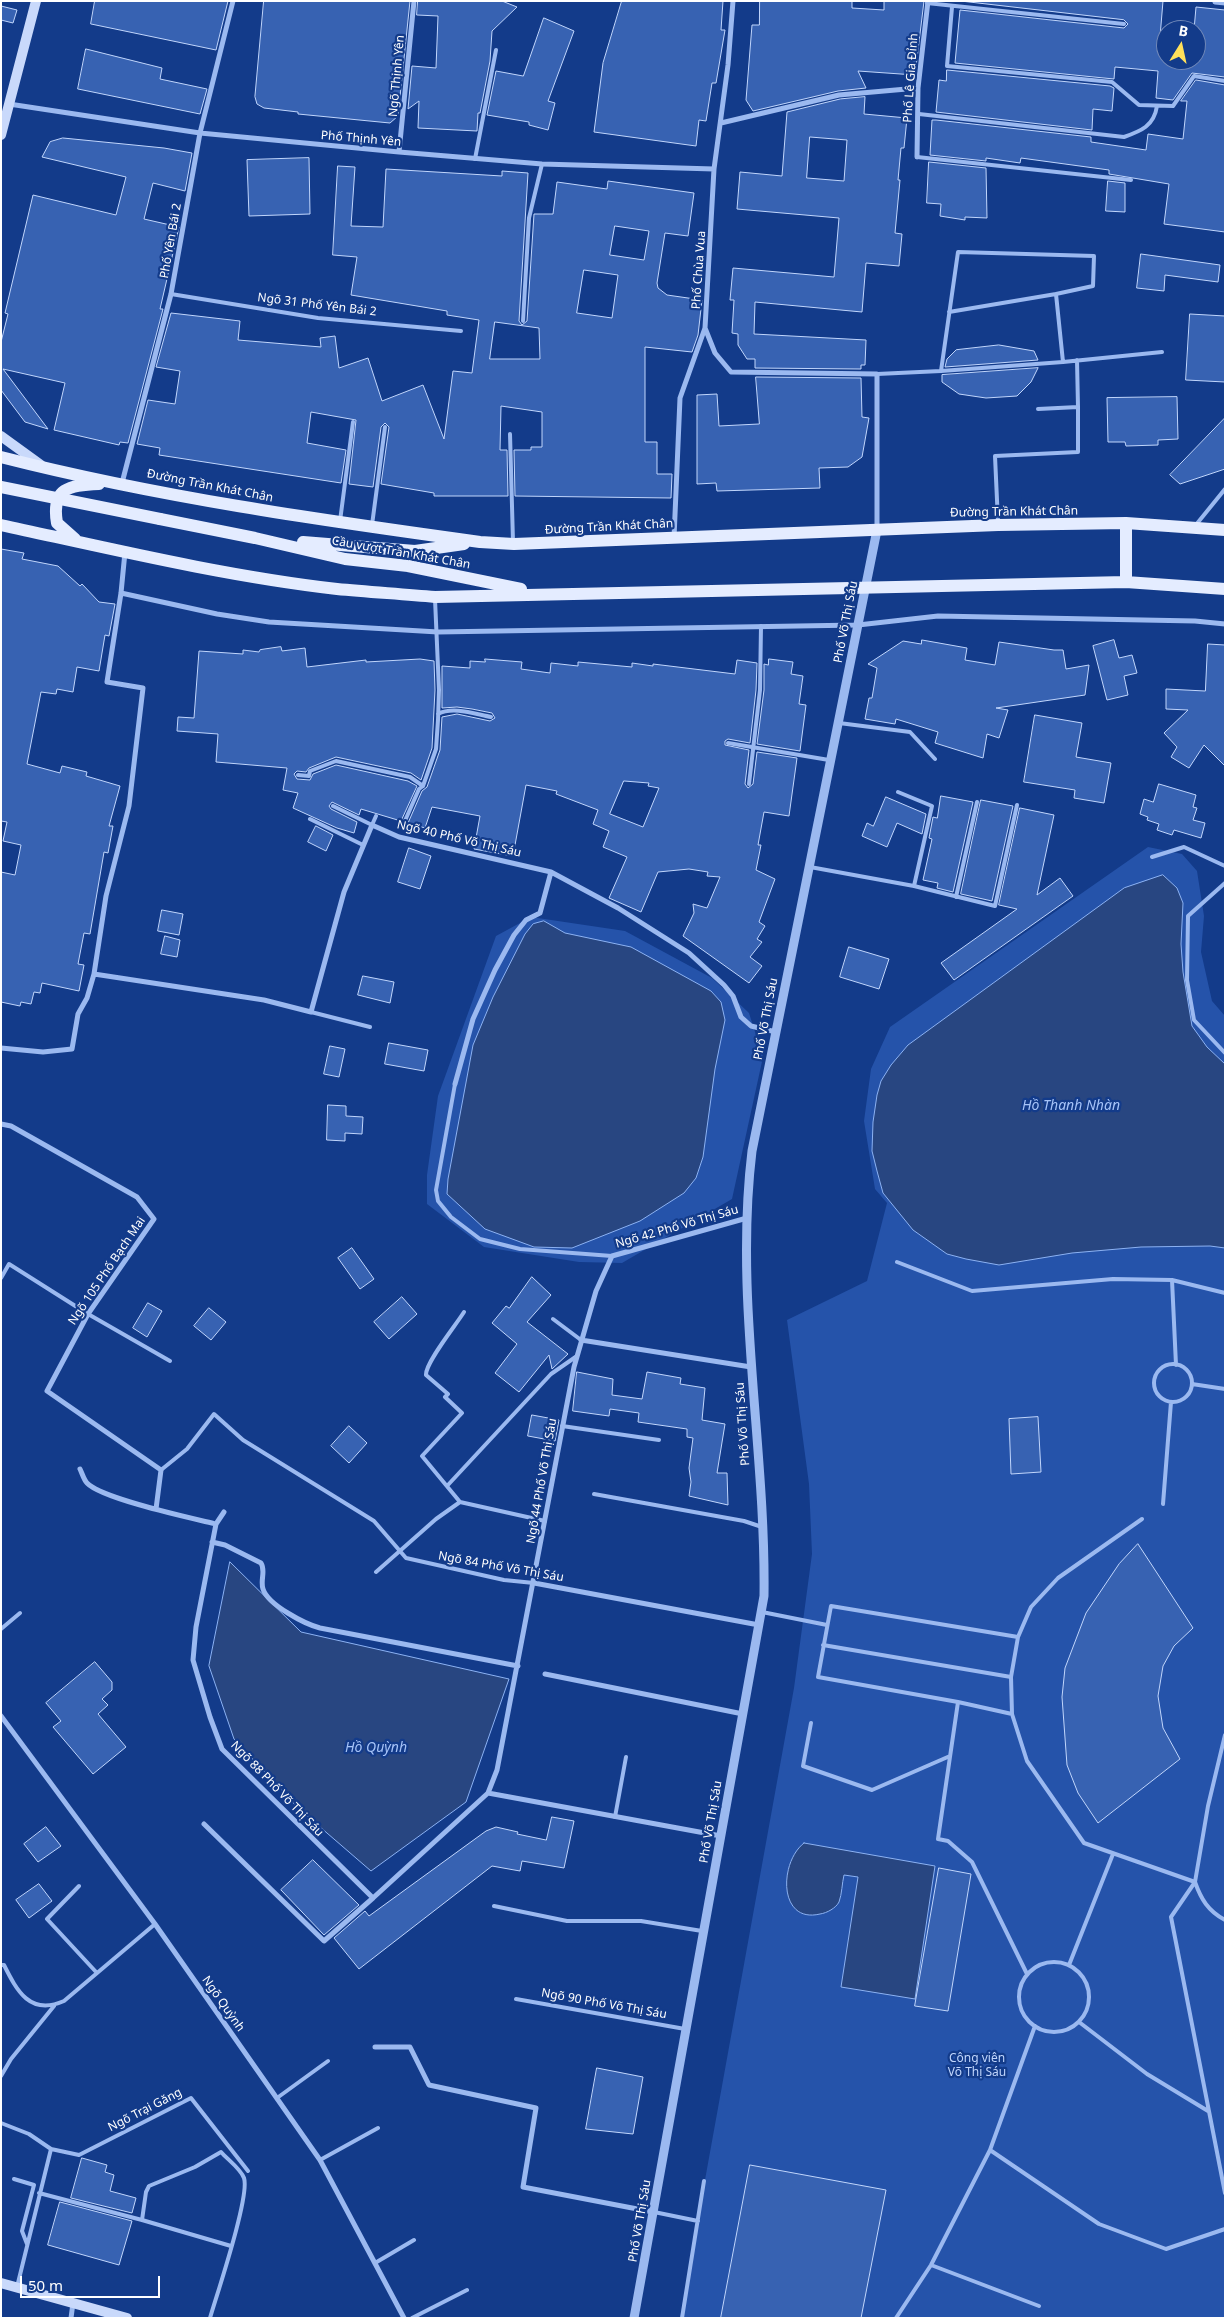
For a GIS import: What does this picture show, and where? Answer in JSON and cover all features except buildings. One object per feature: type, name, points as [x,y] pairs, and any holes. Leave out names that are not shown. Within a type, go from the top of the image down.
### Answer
[{"type":"main road","points":[[1,135],[36,1]]},
{"type":"main road","points":[[1,436],[46,468]]},
{"type":"main road","name":"Đường Trần Khát Chân","points":[[1,457],[46,468],[262,511],[480,542],[514,544],[998,525],[1126,523],[1225,530]]},
{"type":"main road","points":[[79,542],[63,531],[57,523],[56,503],[59,495],[66,488],[80,485],[122,483]]},
{"type":"main road","name":"Cầu vượt Trần Khát Chân","points":[[1,487],[255,538],[345,559],[408,566],[543,594]]},
{"type":"main road","points":[[1126,523],[1126,582]]},
{"type":"main road","points":[[1,525],[126,552],[254,576],[336,589],[435,597],[1126,582],[1225,589]]},
{"type":"main road","name":"Cầu vượt Trần Khát Chân","points":[[255,538],[415,551],[480,542]]},
{"type":"main road","points":[[1,2284],[127,2318]]},
{"type":"street","name":"Phố Yên Bái 2","points":[[122,483],[171,294],[200,133],[233,1]]},
{"type":"street","name":"Ngõ Thịnh Yên","points":[[399,152],[414,1]]},
{"type":"street","name":"Phố Chùa Vua","points":[[674,538],[680,398],[705,328],[714,169],[721,123],[733,1]]},
{"type":"street","name":"Phố Lê Gia Đỉnh","points":[[918,157],[918,88],[928,2]]},
{"type":"street","points":[[1215,2],[1225,3]]},
{"type":"street","points":[[721,123],[838,95],[918,88]]},
{"type":"street","name":"Phố Thịnh Yên","points":[[9,104],[200,133],[399,152],[542,164],[714,169]]},
{"type":"street","points":[[705,328],[715,353],[731,372],[877,374],[879,504],[877,530]]},
{"type":"street","name":"Phố Võ Thị Sáu","points":[[634,2318],[688,2029],[762,1612],[764,1572],[762,1528],[747,1290],[747,1218],[752,1151],[877,530]]},
{"type":"street","points":[[1,1048],[43,1052],[72,1049],[78,1014],[87,998],[94,974],[106,896],[129,806],[143,688],[107,682],[122,594],[126,552]]},
{"type":"street","points":[[122,594],[217,614],[268,622],[438,632],[858,625],[938,616],[1194,621],[1225,624]]},
{"type":"street","points":[[94,974],[264,1000],[310,1012],[344,892],[372,825]]},
{"type":"street","name":"Ngõ 40 Phố Võ Thị Sáu","points":[[372,825],[399,837],[551,872],[618,908],[689,954],[724,985],[733,996],[741,1017],[751,1026],[777,1032]]},
{"type":"street","points":[[455,1084],[473,1019],[495,970],[514,935],[526,920],[540,913],[551,872]]},
{"type":"street","name":"Ngõ 105 Phố Bạch Mai","points":[[1,1124],[11,1126],[137,1197],[154,1219],[88,1314],[47,1391],[161,1470]]},
{"type":"street","name":"Ngõ 42 Phố Võ Thị Sáu","points":[[581,1340],[596,1291],[612,1256],[747,1218]]},
{"type":"street","points":[[581,1340],[751,1367]]},
{"type":"street","name":"Ngõ 44 Phố Võ Thị Sáu","points":[[488,1793],[497,1770],[534,1583],[562,1426],[581,1340]]},
{"type":"street","points":[[80,1469],[87,1484],[108,1494],[156,1509],[216,1524],[224,1512]]},
{"type":"street","points":[[156,1509],[161,1470]]},
{"type":"street","name":"Ngõ 88 Phố Võ Thị Sáu","points":[[216,1524],[196,1626],[192,1660],[222,1749],[372,1898]]},
{"type":"street","points":[[212,1542],[225,1545],[260,1562],[263,1569],[262,1584],[264,1592],[301,1622],[320,1628],[518,1666]]},
{"type":"street","name":"Ngõ 84 Phố Võ Thị Sáu","points":[[534,1583],[760,1625]]},
{"type":"street","points":[[545,1674],[743,1714]]},
{"type":"street","name":"Ngõ Quỳnh","points":[[1,1716],[155,1924],[320,2160],[404,2318]]},
{"type":"street","points":[[204,1824],[324,1941],[488,1793],[721,1836]]},
{"type":"street","points":[[375,2047],[410,2047],[429,2085],[536,2108],[523,2187],[654,2212]]},
{"type":"street","points":[[71,2318],[73,2303]]},
{"type":"lane","points":[[928,2],[952,7],[1124,24]]},
{"type":"lane","points":[[952,7],[947,66],[1112,82],[1139,105],[1157,106],[1173,106],[1194,76],[1225,81]]},
{"type":"lane","points":[[475,159],[496,50]]},
{"type":"lane","points":[[919,114],[1124,137],[1144,130],[1155,116],[1157,106]]},
{"type":"lane","points":[[918,157],[1131,180]]},
{"type":"lane","points":[[523,321],[529,218],[542,164]]},
{"type":"lane","points":[[941,372],[958,252],[1094,256],[1093,286],[950,312]]},
{"type":"lane","name":"Ngõ 31 Phố Yên Bái 2","points":[[171,294],[318,318],[462,331]]},
{"type":"lane","points":[[1056,294],[1062,362]]},
{"type":"lane","points":[[877,374],[941,372],[1162,352]]},
{"type":"lane","points":[[998,525],[995,456],[1078,452],[1077,360]]},
{"type":"lane","points":[[1038,409],[1078,407]]},
{"type":"lane","points":[[340,523],[353,422]]},
{"type":"lane","points":[[372,527],[385,427]]},
{"type":"lane","points":[[510,434],[514,544]]},
{"type":"lane","points":[[1193,528],[1225,489]]},
{"type":"lane","points":[[404,823],[419,789],[423,786],[436,748],[438,632],[435,597]]},
{"type":"lane","points":[[749,784],[755,746],[760,690],[761,626]]},
{"type":"lane","points":[[438,714],[444,711],[458,711],[491,717]]},
{"type":"lane","points":[[839,722],[910,732],[935,759]]},
{"type":"lane","points":[[728,743],[831,760]]},
{"type":"lane","points":[[298,775],[308,776],[310,771],[336,762],[410,777],[423,786]]},
{"type":"lane","points":[[898,792],[932,806],[914,886]]},
{"type":"lane","points":[[956,897],[977,802]]},
{"type":"lane","points":[[810,867],[914,886],[995,906],[1017,805]]},
{"type":"lane","points":[[333,806],[372,825],[376,816]]},
{"type":"lane","points":[[310,819],[364,844]]},
{"type":"lane","points":[[1152,856],[1184,847],[1225,866]]},
{"type":"lane","points":[[1225,883],[1188,916],[1187,980],[1194,1020],[1225,1053]]},
{"type":"lane","points":[[310,1012],[370,1027]]},
{"type":"lane","points":[[455,1084],[436,1190],[438,1200],[451,1217],[480,1239],[520,1249],[612,1256]]},
{"type":"lane","points":[[897,1262],[972,1291],[1113,1279],[1172,1280],[1225,1293]]},
{"type":"lane","points":[[1,1278],[9,1264],[88,1314],[170,1362]]},
{"type":"lane","points":[[1172,1280],[1176,1365]]},
{"type":"lane","points":[[464,1312],[447,1339],[430,1360],[426,1371],[426,1374],[448,1394],[446,1397],[462,1413],[422,1456],[460,1502],[545,1521]]},
{"type":"lane","points":[[553,1319],[581,1340]]},
{"type":"lane","points":[[447,1486],[551,1374],[577,1356]]},
{"type":"lane","points":[[1170,1364],[1176,1365],[1186,1370],[1192,1384],[1183,1400],[1171,1402],[1156,1393],[1153,1381],[1159,1370],[1170,1364]]},
{"type":"lane","points":[[1192,1384],[1225,1389]]},
{"type":"lane","points":[[1163,1504],[1171,1402]]},
{"type":"lane","name":"Ngõ 84 Phố Võ Thị Sáu","points":[[161,1470],[187,1449],[214,1414],[243,1440],[374,1522],[406,1558],[412,1561],[504,1580],[534,1583]]},
{"type":"lane","points":[[562,1426],[659,1440]]},
{"type":"lane","points":[[594,1494],[744,1521],[762,1528]]},
{"type":"lane","points":[[376,1572],[400,1550],[460,1502]]},
{"type":"lane","points":[[1142,1519],[1058,1578],[1031,1607],[1018,1637],[1010,1678],[1012,1714],[1027,1761],[1084,1843],[1195,1882]]},
{"type":"lane","points":[[1012,1714],[958,1702],[818,1677],[831,1606],[1018,1637]]},
{"type":"lane","points":[[762,1612],[827,1625]]},
{"type":"lane","points":[[1,1629],[20,1613]]},
{"type":"lane","points":[[824,1645],[1010,1678]]},
{"type":"lane","points":[[958,1702],[938,1839],[948,1841],[972,1862],[1027,1974]]},
{"type":"lane","points":[[811,1723],[802,1766],[872,1790],[950,1756]]},
{"type":"lane","points":[[1225,1735],[1208,1806],[1195,1882],[1171,1917],[1225,2193]]},
{"type":"lane","points":[[615,1817],[626,1757]]},
{"type":"lane","points":[[1069,1965],[1113,1854]]},
{"type":"lane","points":[[1195,1882],[1202,1901],[1213,1913],[1225,1920]]},
{"type":"lane","points":[[79,1886],[47,1919],[97,1972]]},
{"type":"lane","points":[[494,1906],[567,1921],[641,1921],[704,1931]]},
{"type":"lane","points":[[1,2076],[11,2059],[54,2006],[64,2001],[155,1924]]},
{"type":"lane","points":[[1058,1962],[1069,1965],[1078,1971],[1085,1980],[1089,1991],[1086,2013],[1079,2022],[1069,2029],[1057,2032],[1046,2031],[1035,2026],[1026,2018],[1020,2008],[1019,1996],[1021,1984],[1027,1974],[1036,1967],[1046,1963],[1058,1962]]},
{"type":"lane","points":[[1,1965],[4,1966],[17,1991],[27,2000],[44,2006],[54,2006]]},
{"type":"lane","name":"Ngõ 90 Phố Võ Thị Sáu","points":[[516,1999],[688,2029]]},
{"type":"lane","points":[[1079,2022],[1147,2074],[1208,2112]]},
{"type":"lane","points":[[896,2318],[931,2265],[990,2150],[1035,2026]]},
{"type":"lane","points":[[276,2098],[328,2061]]},
{"type":"lane","name":"Ngõ Trại Găng","points":[[1,2123],[29,2134],[50,2149],[79,2155],[191,2098],[248,2171]]},
{"type":"lane","points":[[320,2160],[378,2128]]},
{"type":"lane","points":[[16,2287],[50,2149]]},
{"type":"lane","points":[[990,2150],[1099,2224],[1166,2249],[1225,2229]]},
{"type":"lane","points":[[142,2220],[146,2192],[149,2186],[195,2167],[221,2152],[244,2178],[244,2196],[210,2318]]},
{"type":"lane","points":[[14,2180],[34,2185],[22,2231],[27,2244]]},
{"type":"lane","points":[[682,2318],[704,2181]]},
{"type":"lane","points":[[39,2193],[231,2246]]},
{"type":"lane","points":[[654,2212],[698,2221]]},
{"type":"lane","points":[[375,2262],[414,2240]]},
{"type":"lane","points":[[931,2265],[1039,2306]]},
{"type":"lane","points":[[412,2318],[467,2290]]},
{"type":"green space","name":"Công viên Võ Thị Sáu","points":[[1148,847],[1182,854],[1197,871],[1204,916],[1201,952],[1212,1001],[1225,1016],[1225,2318],[680,2318],[794,1688],[812,1554],[809,1484],[787,1320],[867,1281],[887,1203],[875,1189],[864,1121],[871,1069],[890,1027]]},
{"type":"green space","points":[[531,917],[625,931],[712,978],[749,1013],[763,1057],[732,1199],[622,1263],[579,1262],[484,1247],[427,1204],[427,1175],[438,1096],[496,936]]},
{"type":"water","name":"Hồ Thanh Nhàn","points":[[1163,875],[1177,888],[1183,903],[1181,944],[1183,972],[1192,1026],[1207,1047],[1225,1064],[1225,1248],[1210,1246],[1141,1247],[1072,1253],[999,1265],[947,1254],[913,1230],[883,1193],[872,1151],[873,1122],[881,1081],[891,1065],[908,1045],[1124,888]]},
{"type":"water","points":[[544,921],[565,933],[631,947],[711,991],[721,1002],[725,1020],[715,1069],[703,1157],[696,1178],[684,1193],[640,1221],[572,1248],[534,1247],[485,1229],[447,1194],[448,1179],[473,1045],[493,997],[525,934],[533,924]]},
{"type":"water","name":"Hồ Quỳnh","points":[[230,1562],[301,1632],[509,1679],[466,1802],[371,1871],[298,1808],[234,1739],[209,1666]]},
{"type":"water","points":[[804,1843],[935,1866],[915,1999],[841,1987],[858,1877],[844,1875],[839,1902],[828,1911],[820,1914],[806,1915],[796,1910],[790,1901],[787,1889],[787,1876],[796,1852]]}]
